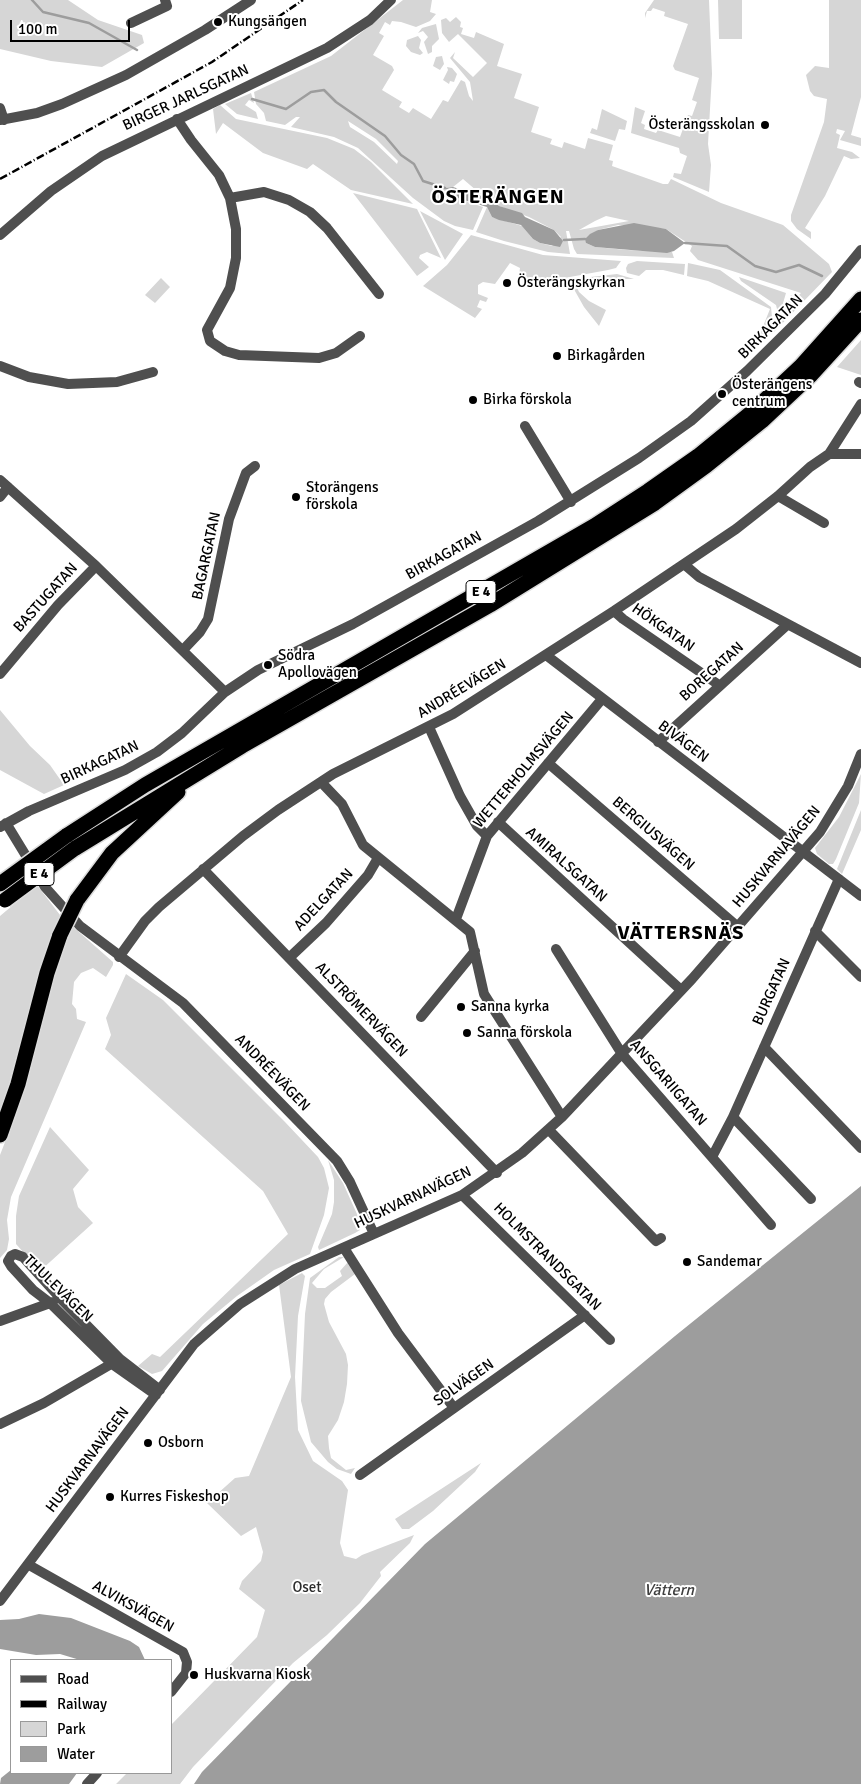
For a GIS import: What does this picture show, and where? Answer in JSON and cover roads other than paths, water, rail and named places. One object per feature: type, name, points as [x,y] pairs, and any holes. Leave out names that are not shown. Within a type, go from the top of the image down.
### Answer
[{"type":"highway","name":"E 4","points":[[0,884],[66,836],[146,785],[594,526],[648,491],[698,456],[753,411],[801,366],[861,299]]},
{"type":"highway","name":"E 4","points":[[3,902],[74,849],[242,746],[490,605],[655,503],[706,466],[762,421],[811,375],[861,320]]},
{"type":"highway","points":[[0,1135],[18,1084],[46,973],[60,935],[77,900],[112,853],[136,829],[183,788],[242,746]]},
{"type":"street","points":[[131,23],[167,6],[165,0]]},
{"type":"street","points":[[0,108],[2,120],[37,113],[62,104],[126,75],[181,45],[249,0]]},
{"type":"street","name":"BIRGER JARLSGATAN","points":[[0,235],[51,192],[87,166],[118,147],[328,48],[370,20],[391,0]]},
{"type":"street","points":[[177,119],[190,140],[215,169],[230,198],[236,230],[236,258],[230,288],[207,330],[207,336],[217,346],[239,355],[319,358],[336,353],[360,336]]},
{"type":"street","points":[[230,198],[264,192],[289,200],[310,212],[327,228],[379,294]]},
{"type":"street","name":"BIRKAGATAN","points":[[3,825],[125,770],[157,752],[182,733],[226,692],[263,668],[352,624],[571,502],[676,431],[733,384],[825,294],[861,250]]},
{"type":"street","points":[[0,366],[29,377],[68,384],[118,382],[153,372]]},
{"type":"street","name":"ANDRÉEVÄGEN","points":[[119,957],[146,921],[203,869],[278,810],[333,774],[430,727],[472,703],[685,565],[778,496],[810,466],[829,454],[861,404]]},
{"type":"street","points":[[525,426],[571,502]]},
{"type":"street","points":[[829,454],[861,454]]},
{"type":"street","name":"BAGARGATAN","points":[[183,650],[200,632],[208,619],[228,519],[246,473],[255,466]]},
{"type":"street","points":[[0,480],[96,566],[226,692]]},
{"type":"street","points":[[0,497],[8,487]]},
{"type":"street","points":[[778,496],[824,523]]},
{"type":"street","points":[[685,565],[698,577],[861,663]]},
{"type":"street","name":"BASTUGATAN","points":[[0,674],[58,604],[96,566]]},
{"type":"street","name":"HÖKGATAN","points":[[614,611],[719,685]]},
{"type":"street","name":"BOREGATAN","points":[[658,742],[787,625]]},
{"type":"street","name":"BIVÄGEN","points":[[546,655],[861,896]]},
{"type":"street","name":"WETTERHOLMSVÄGEN","points":[[456,919],[487,836],[602,699]]},
{"type":"street","points":[[430,727],[460,796],[477,826],[487,836]]},
{"type":"street","name":"HUSKVARNAVÄGEN","points":[[0,1602],[194,1344],[240,1304],[295,1269],[462,1195],[497,1173],[549,1130],[681,990],[803,852],[835,810],[861,754]]},
{"type":"street","name":"BERGIUSVÄGEN","points":[[548,764],[738,927]]},
{"type":"street","points":[[321,782],[342,804],[363,845],[470,932],[484,994],[562,1117]]},
{"type":"street","name":"AMIRALSGATAN","points":[[498,822],[681,990]]},
{"type":"street","name":"ANDRÉEVÄGEN","points":[[3,825],[45,887],[80,926],[183,1003],[324,1147],[350,1182],[374,1234]]},
{"type":"street","name":"ADELGATAN","points":[[289,958],[326,923],[368,874],[378,858]]},
{"type":"street","name":"ALSTRÖMERVÄGEN","points":[[203,869],[497,1173]]},
{"type":"street","name":"BURGATAN","points":[[712,1158],[733,1117],[839,879]]},
{"type":"street","points":[[815,931],[861,977]]},
{"type":"street","name":"ANSGARIIGATAN","points":[[556,949],[622,1054],[771,1225]]},
{"type":"street","points":[[421,1017],[475,951]]},
{"type":"street","points":[[764,1047],[861,1148]]},
{"type":"street","points":[[733,1117],[811,1199]]},
{"type":"street","points":[[549,1130],[654,1239],[661,1238]]},
{"type":"street","name":"HOLMSTRANDSGATAN","points":[[462,1195],[610,1340]]},
{"type":"street","points":[[344,1248],[398,1333],[454,1408]]},
{"type":"street","name":"THULEVÄGEN","points":[[116,1361],[23,1257],[15,1254],[11,1256],[8,1261],[33,1290],[116,1361],[158,1392]]},
{"type":"street","points":[[0,1321],[61,1299]]},
{"type":"street","name":"SOLVÄGEN","points":[[360,1475],[584,1315]]},
{"type":"street","points":[[0,1424],[44,1403],[116,1361]]},
{"type":"street","name":"ALVIKSVÄGEN","points":[[29,1565],[183,1652],[187,1662],[186,1673],[172,1691]]},
{"type":"street","points":[[87,1784],[96,1774]]},
{"type":"water","points":[[453,187],[491,199],[499,206],[522,213],[525,217],[554,230],[563,241],[560,247],[540,243],[533,239],[521,225],[492,217],[487,207],[454,197],[445,188]]},
{"type":"water","points":[[634,223],[666,229],[685,243],[674,251],[667,253],[595,247],[586,243],[585,239],[598,230]]},
{"type":"water","name":"Vättern","points":[[861,1186],[861,1784],[194,1784],[202,1772],[425,1544],[675,1336]]},
{"type":"water","points":[[39,1614],[71,1618],[130,1641],[139,1647],[145,1659],[77,1659],[60,1654],[36,1655],[0,1649],[0,1620],[19,1619]]},
{"type":"water","points":[[10,1771],[10,1774],[76,1774],[69,1784],[0,1784],[1,1778]]},
{"type":"waterway","points":[[32,0],[43,12],[89,23],[137,50]]},
{"type":"waterway","points":[[252,99],[286,109],[311,92],[324,90],[336,102],[385,136],[401,155],[414,164],[423,181],[445,188]]},
{"type":"waterway","points":[[564,240],[585,239]]},
{"type":"waterway","points":[[685,243],[727,246],[755,266],[776,272],[799,265],[822,276]]},
{"type":"railway","points":[[0,179],[212,62],[303,0]]},
{"type":"place","name":"Kungsängen","points":[[218,22]]},
{"type":"place","name":"Österängsskolan","points":[[765,125]]},
{"type":"place","name":"Österängskyrkan","points":[[507,283]]},
{"type":"place","name":"Birkagården","points":[[557,356]]},
{"type":"place","name":"Österängens centrum","points":[[722,394]]},
{"type":"place","name":"Birka förskola","points":[[473,400]]},
{"type":"place","name":"Storängens förskola","points":[[296,497]]},
{"type":"place","name":"Södra Apollovägen","points":[[268,665]]},
{"type":"place","name":"Sanna kyrka","points":[[461,1007]]},
{"type":"place","name":"Sanna förskola","points":[[467,1033]]},
{"type":"place","name":"Sandemar","points":[[687,1262]]},
{"type":"place","name":"Osborn","points":[[148,1443]]},
{"type":"place","name":"Kurres Fiskeshop","points":[[110,1497]]},
{"type":"place","name":"Huskvarna Kiosk","points":[[194,1675]]},
{"type":"district","name":"ÖSTERÄNGEN","points":[[498,198]]},
{"type":"district","name":"VÄTTERSNÄS","points":[[681,934]]},
{"type":"park label","name":"Oset","points":[[307,1588]]}]
